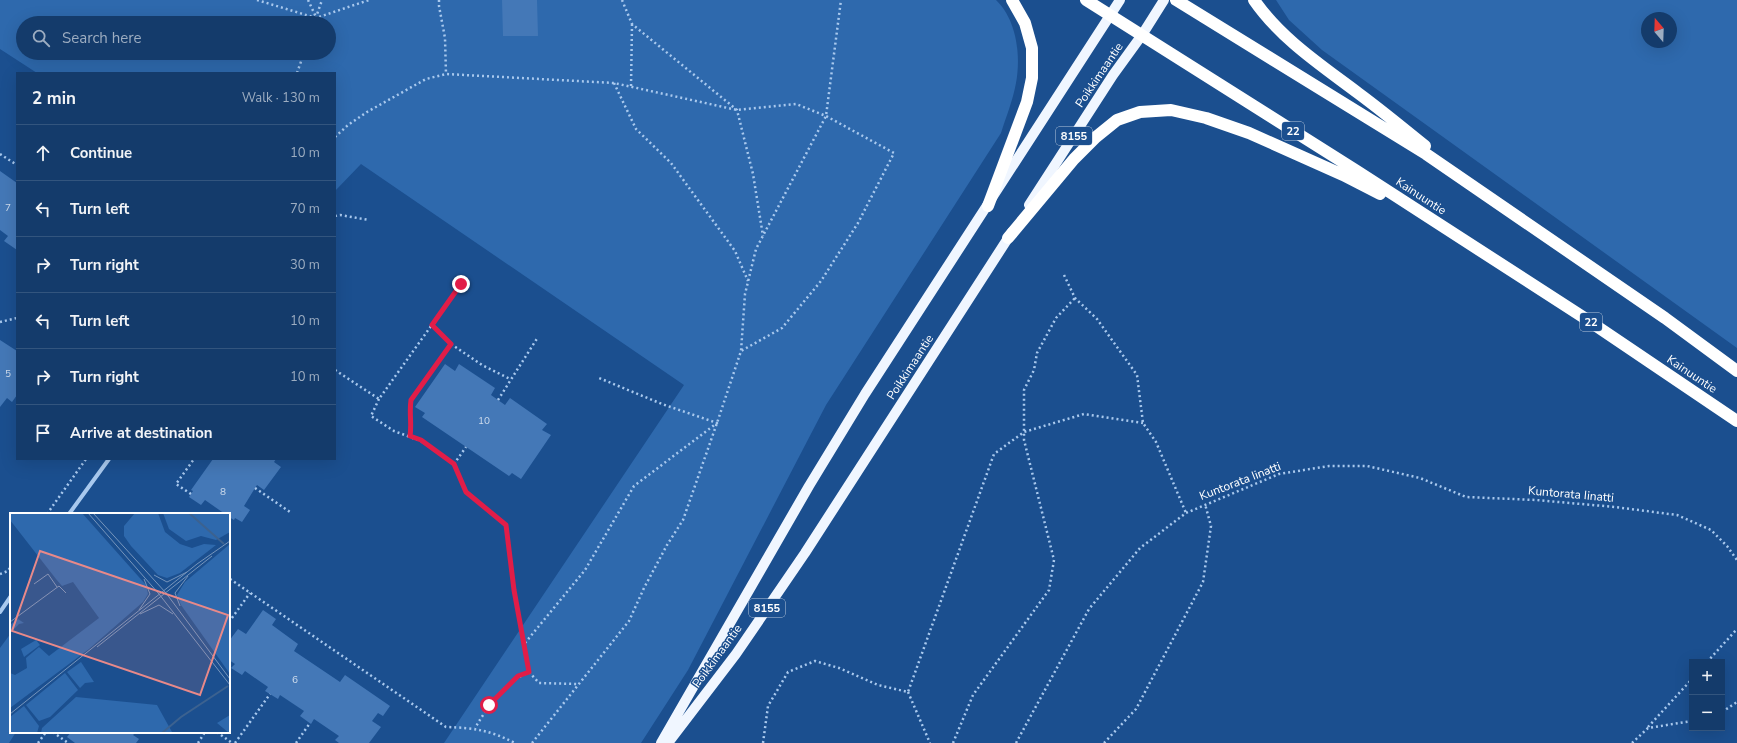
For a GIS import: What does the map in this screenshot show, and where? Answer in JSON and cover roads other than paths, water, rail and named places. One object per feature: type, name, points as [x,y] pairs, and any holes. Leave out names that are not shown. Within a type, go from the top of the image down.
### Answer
[{"type":"highway","points":[[988,206],[1027,102],[1032,78],[1032,48],[1025,23],[1012,0]]},
{"type":"highway","name":"Kainuuntie","points":[[1086,0],[1444,227],[1583,317],[1737,421]]},
{"type":"highway","points":[[1176,0],[1426,154],[1665,318],[1737,371]]},
{"type":"highway","points":[[1254,0],[1265,16],[1286,37],[1382,111],[1477,189]]},
{"type":"highway","points":[[1008,238],[1074,159],[1096,137],[1117,120],[1140,112],[1171,110],[1206,118],[1249,133],[1343,175],[1444,227]]},
{"type":"main road","name":"Poikkimaantie","points":[[661,743],[809,486],[865,394],[1120,0]]},
{"type":"main road","name":"Poikkimaantie","points":[[668,743],[736,654],[805,553],[1109,82],[1142,35],[1164,0]]},
{"type":"street","points":[[71,513],[108,460]]},
{"type":"street","points":[[0,612],[10,597]]}]
